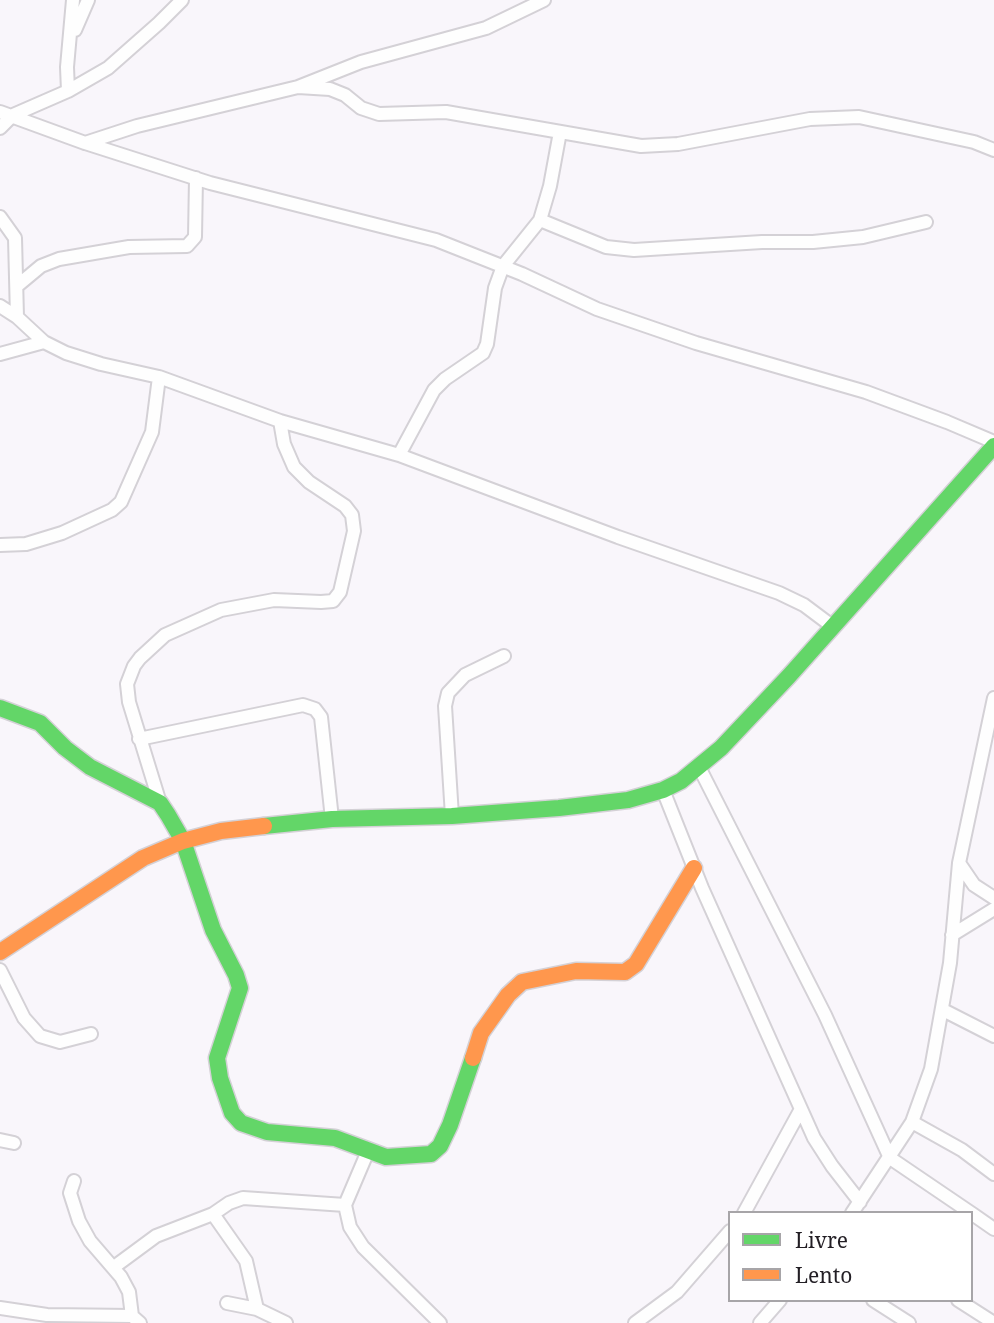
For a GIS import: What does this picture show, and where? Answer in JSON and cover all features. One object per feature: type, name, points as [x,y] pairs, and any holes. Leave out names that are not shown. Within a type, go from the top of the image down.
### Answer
[{"type":"street","points":[[68,91],[67,67],[73,0]]},
{"type":"street","points":[[70,44],[88,0]]},
{"type":"street","points":[[0,128],[7,113],[68,91],[108,68],[182,0]]},
{"type":"street","points":[[85,143],[137,126],[298,87],[361,62],[486,28],[544,0]]},
{"type":"street","points":[[298,87],[330,89],[379,114],[446,112],[641,146],[678,144],[810,119],[859,117],[974,142],[994,150]]},
{"type":"street","points":[[0,952],[143,858],[183,841],[220,831],[332,819],[452,816],[628,800],[663,790],[699,767],[755,712],[994,444],[947,422],[866,391],[696,343],[597,309],[503,266],[436,240],[196,178],[85,143],[7,113]]},
{"type":"street","points":[[399,455],[434,390],[445,379],[483,353],[487,344],[495,288],[503,266],[540,220],[550,186],[560,132]]},
{"type":"street","points":[[17,286],[41,266],[59,259],[129,247],[187,246],[195,237],[196,178]]},
{"type":"street","points":[[0,217],[15,238],[18,317]]},
{"type":"street","points":[[540,220],[606,247],[634,250],[762,242],[813,242],[863,237],[926,222]]},
{"type":"street","points":[[0,306],[18,317],[44,342],[66,353],[159,377],[280,421],[399,455],[618,537],[779,593],[804,605],[832,626]]},
{"type":"street","points":[[0,354],[44,342]]},
{"type":"street","points":[[0,545],[26,544],[62,533],[112,510],[121,502],[152,432],[159,377]]},
{"type":"street","points":[[280,421],[284,444],[294,467],[345,506],[352,515],[354,531],[340,592],[333,601],[321,603],[274,600],[221,610],[165,635],[140,658],[127,684],[139,739],[160,803],[183,841],[213,930],[240,988],[217,1058],[220,1078],[232,1113],[253,1129],[335,1139],[386,1157],[430,1154],[440,1146],[450,1125],[481,1033],[508,995],[522,982],[576,971],[625,972],[636,964],[652,940],[694,868]]},
{"type":"street","points":[[452,816],[445,706],[448,693],[465,675],[504,656]]},
{"type":"street","points":[[663,790],[694,868],[801,1110],[821,1151],[856,1207],[912,1122],[931,1069],[950,963],[959,863],[994,698]]},
{"type":"street","points":[[139,739],[303,705],[315,709],[321,717],[332,819]]},
{"type":"street","points":[[0,708],[40,723],[65,748],[90,767],[160,803]]},
{"type":"street","points":[[699,767],[825,1015],[890,1158],[968,1211]]},
{"type":"street","points":[[959,863],[974,885],[994,898]]},
{"type":"street","points":[[952,935],[994,909]]},
{"type":"street","points":[[0,970],[23,1018],[40,1036],[60,1042],[91,1034]]},
{"type":"street","points":[[943,1010],[994,1036]]},
{"type":"street","points":[[745,1211],[801,1110]]},
{"type":"street","points":[[912,1122],[962,1150],[994,1174]]},
{"type":"street","points":[[0,1140],[14,1143]]},
{"type":"street","points":[[368,1151],[345,1205],[350,1227],[363,1247],[440,1323]]},
{"type":"street","points":[[0,1308],[47,1315],[136,1320],[129,1292],[114,1267],[90,1241],[79,1221],[71,1193],[75,1181]]},
{"type":"street","points":[[114,1267],[156,1236],[213,1214],[229,1203],[243,1198],[345,1205]]},
{"type":"street","points":[[213,1214],[246,1261],[257,1309]]},
{"type":"street","points":[[973,1214],[994,1229]]},
{"type":"street","points":[[635,1323],[677,1292],[728,1233]]},
{"type":"street","points":[[762,1322],[778,1302]]},
{"type":"street","points":[[876,1302],[909,1323]]},
{"type":"street","points":[[961,1302],[994,1323]]},
{"type":"street","points":[[227,1303],[257,1309],[286,1323]]},
{"type":"traffic: fast","points":[[264,826],[332,819],[452,816],[559,808],[628,800],[663,790],[681,781],[721,748],[789,676],[994,446]]},
{"type":"traffic: fast","points":[[0,708],[40,723],[65,748],[90,767],[160,803],[168,815],[183,841],[213,930],[240,988],[217,1058],[220,1078],[232,1113],[241,1123],[267,1132],[335,1138],[386,1157],[431,1154],[440,1146],[450,1125],[473,1058]]},
{"type":"traffic: slow","points":[[0,952],[143,858],[183,841],[221,831],[264,826]]},
{"type":"traffic: slow","points":[[473,1058],[481,1033],[508,995],[522,982],[576,971],[625,972],[636,964],[694,868]]}]
